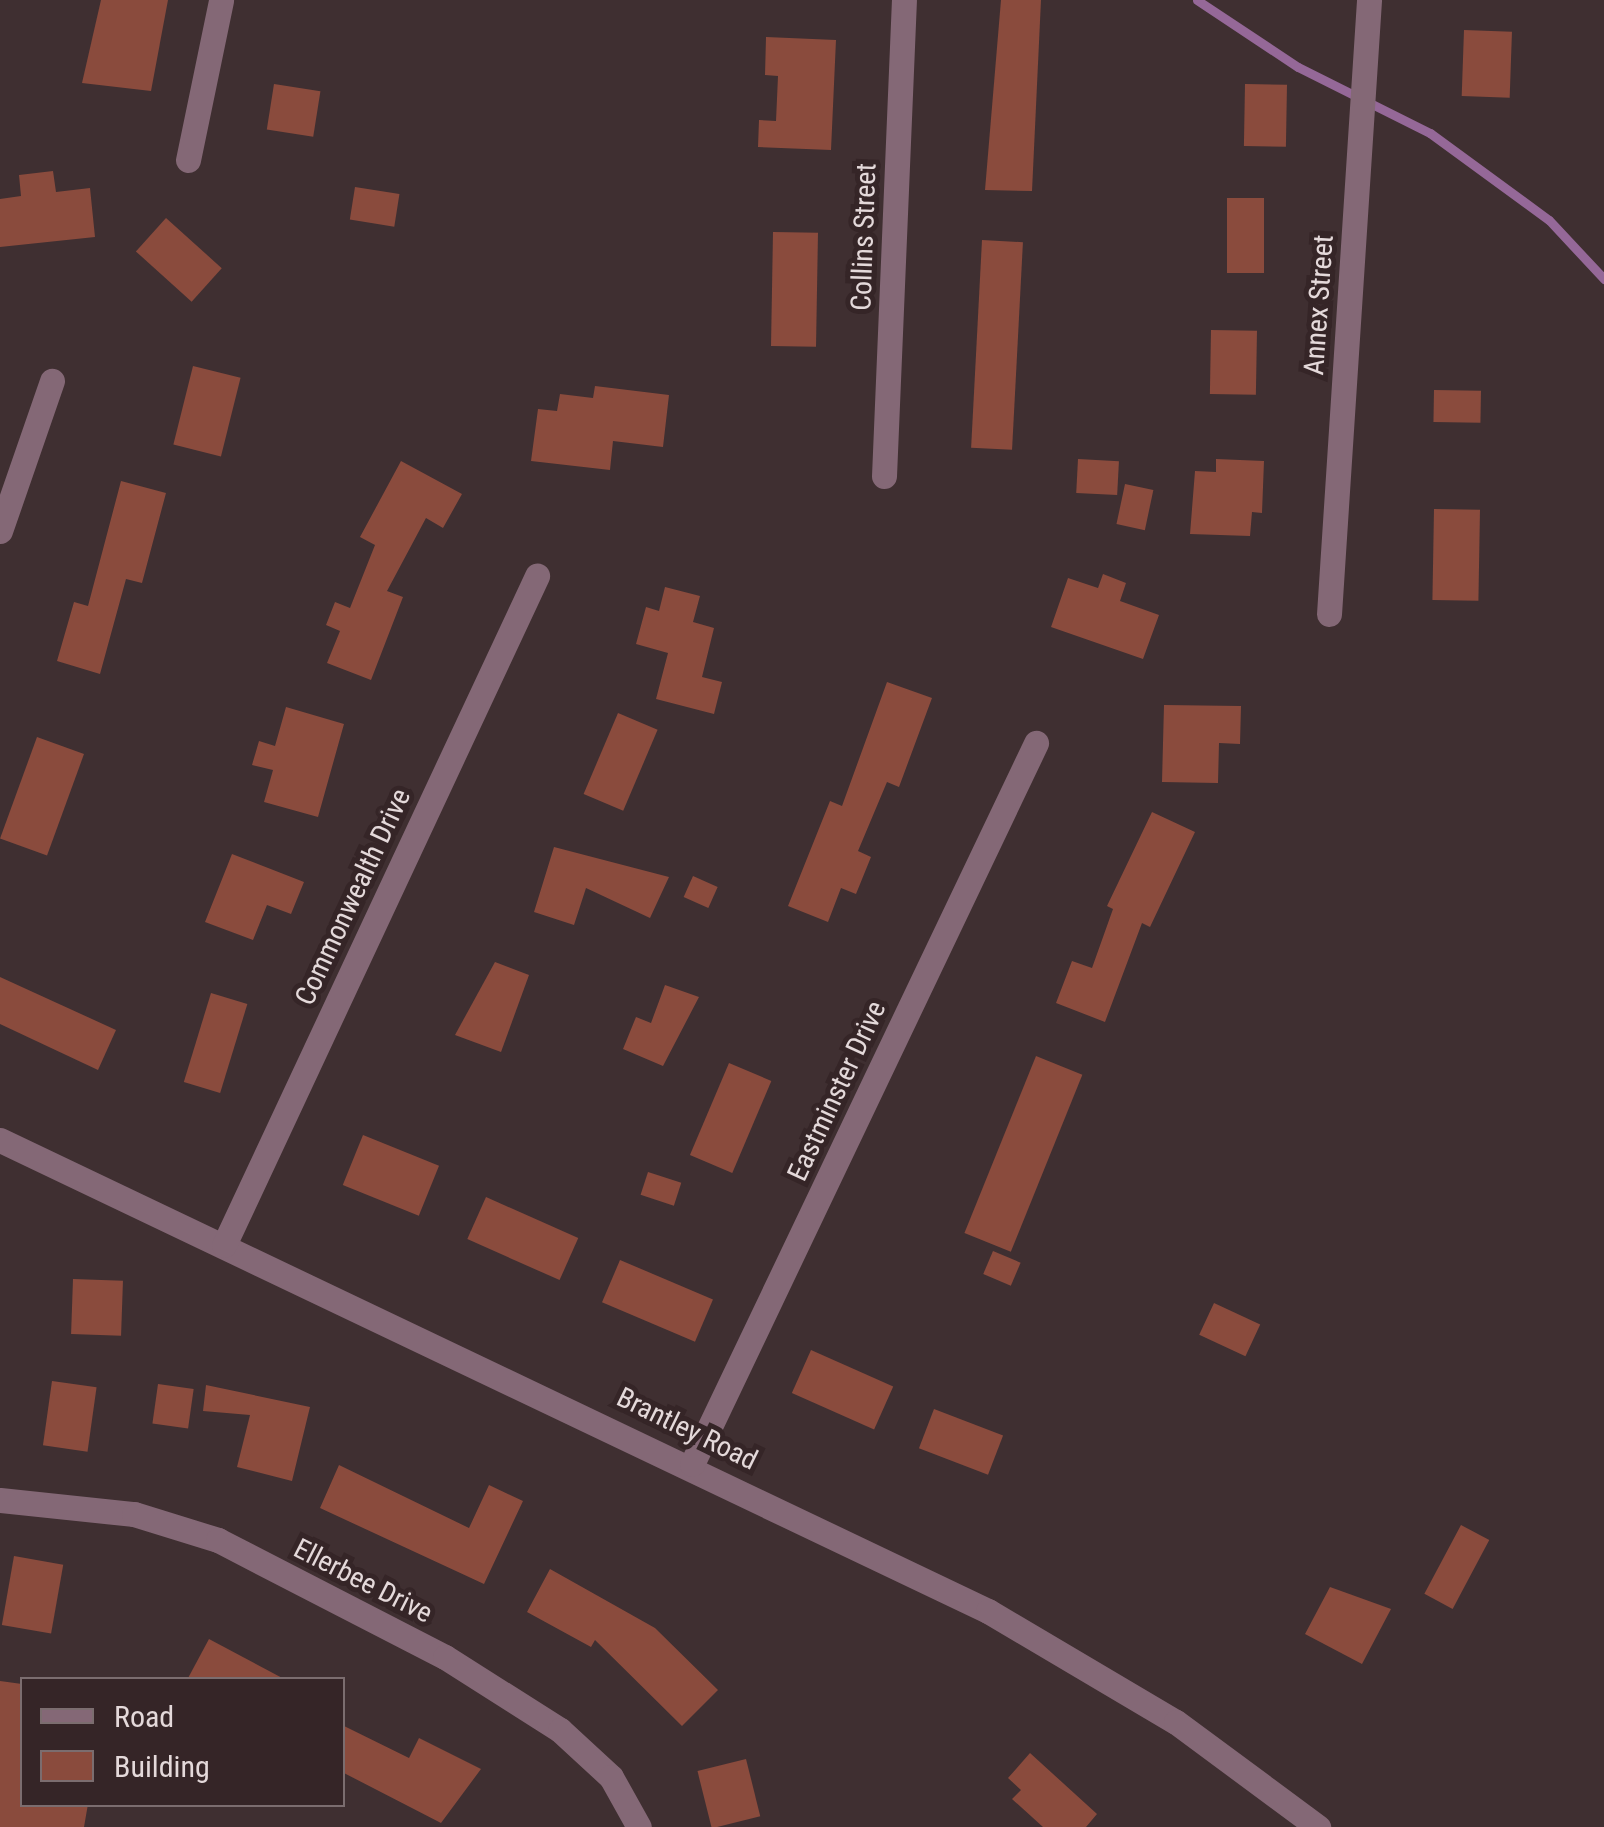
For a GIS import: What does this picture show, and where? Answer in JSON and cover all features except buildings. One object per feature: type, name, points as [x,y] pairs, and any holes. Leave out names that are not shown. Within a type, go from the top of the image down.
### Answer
[{"type":"street","points":[[188,160],[220,0]]},
{"type":"street","name":"Collins Street","points":[[884,476],[904,0]]},
{"type":"street","name":"Annex Street","points":[[1329,614],[1369,0]]},
{"type":"street","points":[[0,531],[52,381]]},
{"type":"street","name":"Commonwealth Drive","points":[[224,1245],[537,576]]},
{"type":"street","name":"Eastminster Drive","points":[[692,1464],[1036,743]]},
{"type":"street","name":"Brantley Road","points":[[0,1140],[692,1464],[988,1611],[1176,1722],[1318,1827]]},
{"type":"street","name":"Ellerbee Drive","points":[[0,1500],[134,1514],[218,1540],[444,1656],[560,1730],[611,1777],[638,1827]]},
{"type":"waterway","points":[[1197,0],[1298,67],[1430,133],[1549,220],[1604,279]]}]
